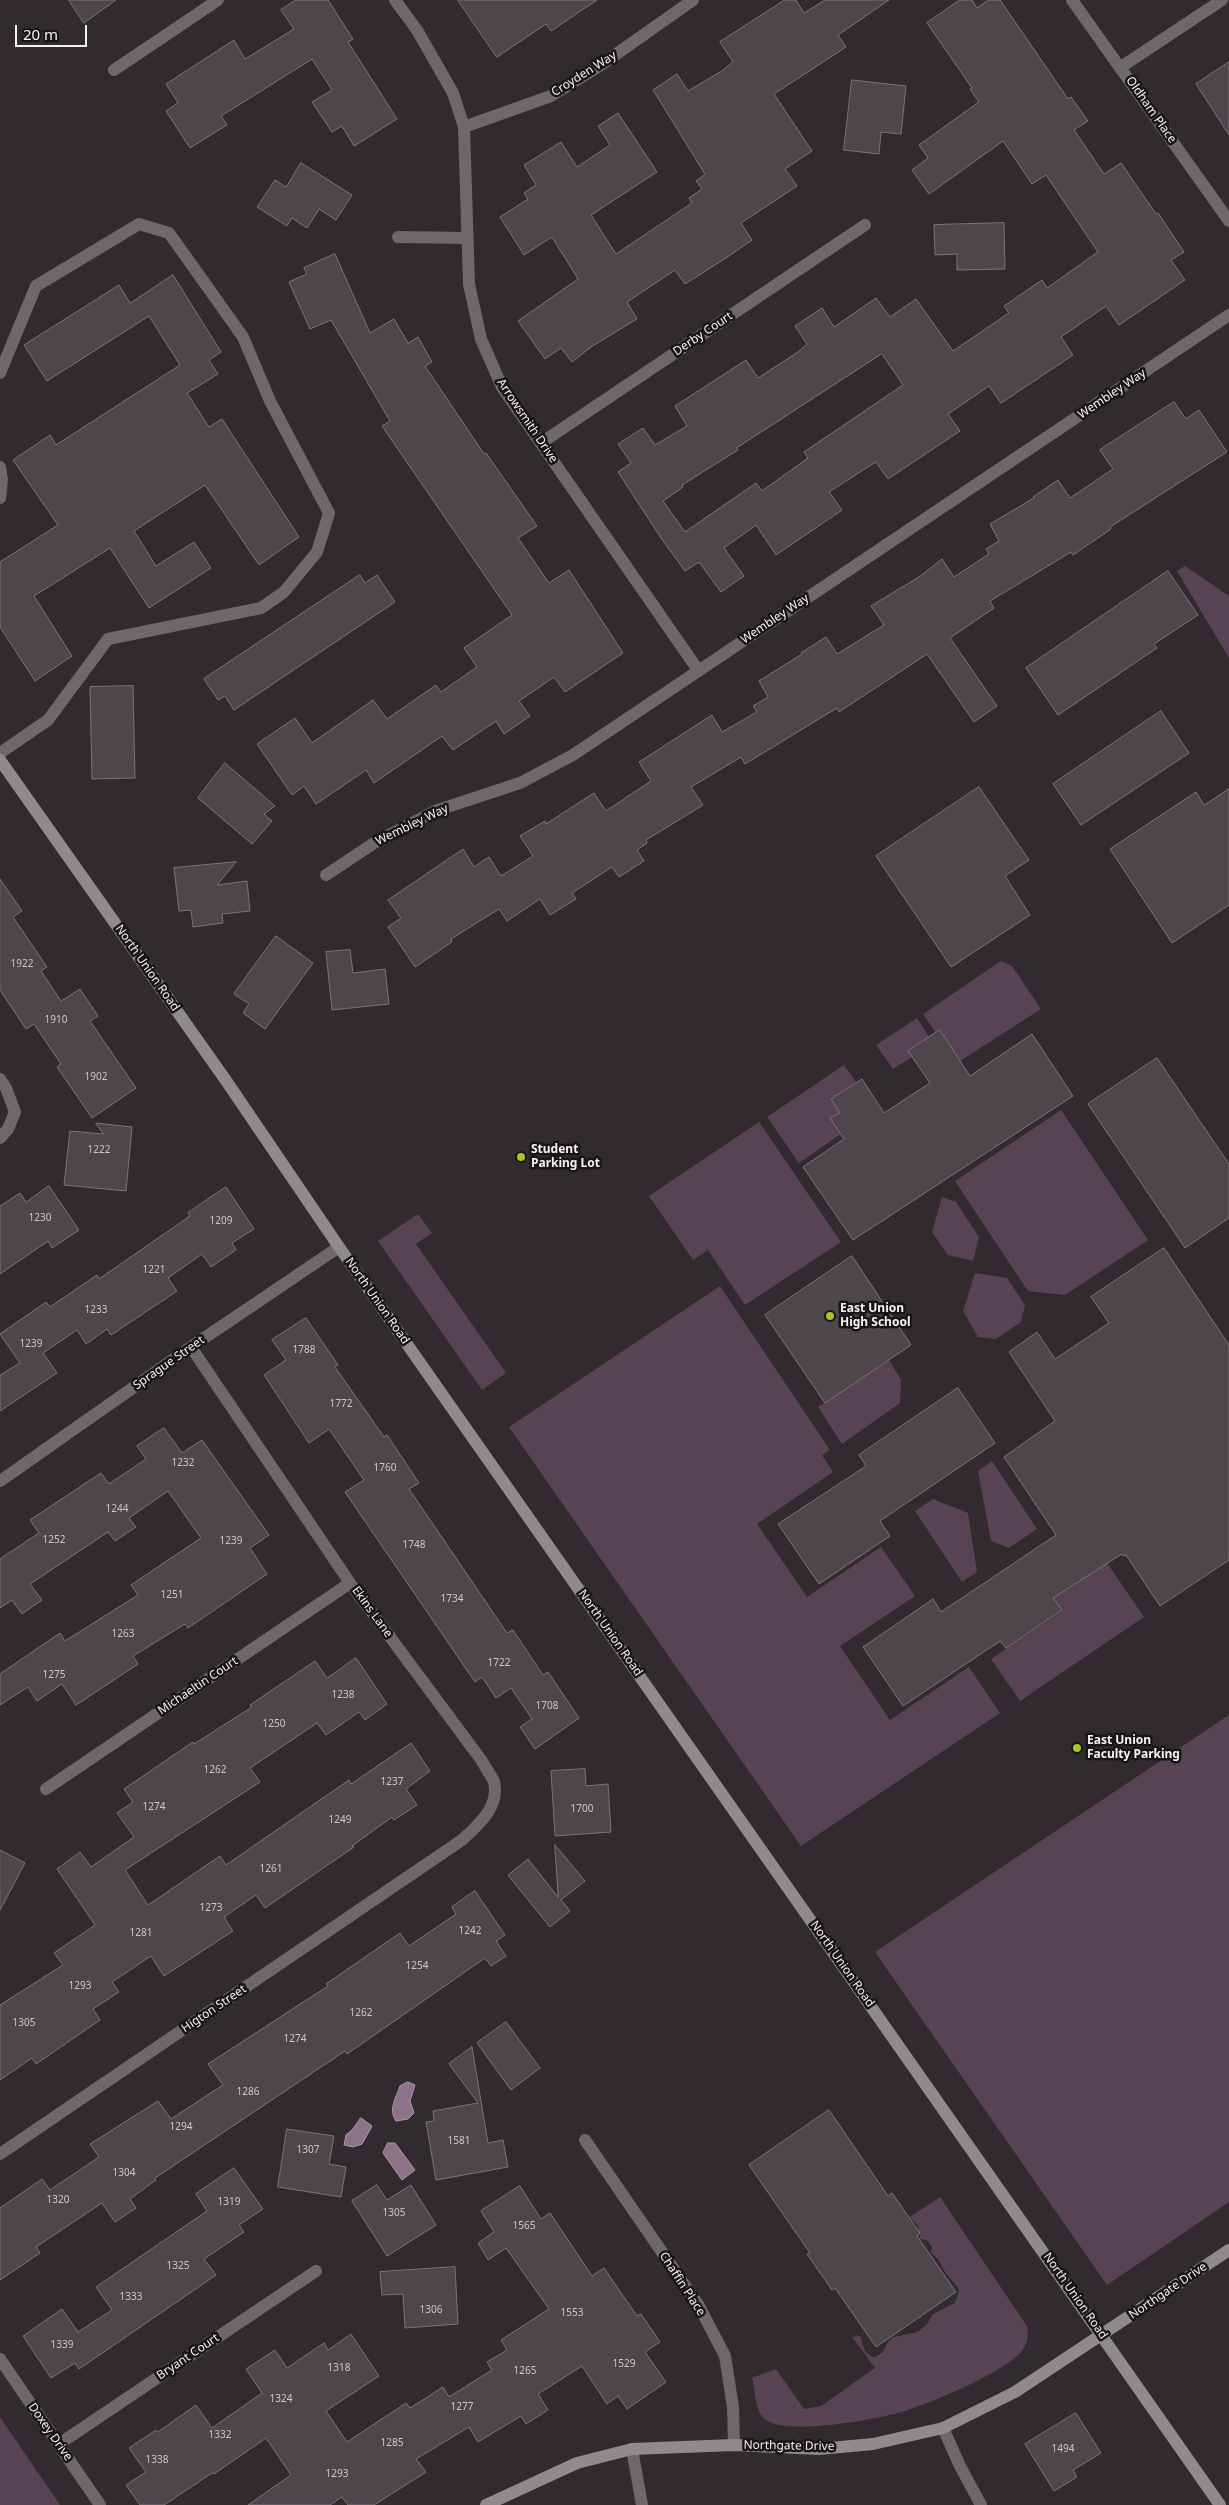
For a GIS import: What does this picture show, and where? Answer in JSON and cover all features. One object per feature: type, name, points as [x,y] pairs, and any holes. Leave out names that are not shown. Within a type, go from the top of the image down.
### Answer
[{"type":"street","points":[[114,70],[218,0]]},
{"type":"street","name":"Arrowsmith Drive","points":[[395,0],[417,30],[454,93],[464,127],[466,238],[469,284],[481,339],[502,387],[698,670]]},
{"type":"street","name":"Croyden Way","points":[[464,127],[551,96],[598,67],[693,0]]},
{"type":"street","name":"Oldham Place","points":[[1072,0],[1229,221]]},
{"type":"street","points":[[1121,67],[1222,0]]},
{"type":"street","points":[[0,373],[36,286],[139,224],[169,233],[243,338],[270,401],[329,513],[317,552],[284,592],[261,608],[108,639],[48,720],[0,753]]},
{"type":"street","name":"Derby Court","points":[[542,443],[865,224]]},
{"type":"street","points":[[398,237],[466,238]]},
{"type":"street","name":"Wembley Way","points":[[326,876],[374,843],[435,812],[520,783],[573,755],[1229,315]]},
{"type":"street","points":[[0,467],[2,480],[0,498]]},
{"type":"street","name":"North Union Road","points":[[0,760],[222,1074],[339,1246],[1220,2505]]},
{"type":"street","points":[[0,1079],[6,1088],[15,1112],[8,1129],[0,1138]]},
{"type":"street","name":"Sprague Street","points":[[0,1482],[191,1347],[339,1246]]},
{"type":"street","name":"Ekins Lane","points":[[191,1347],[350,1583],[482,1761],[494,1783],[492,1802],[486,1817],[462,1840],[428,1863]]},
{"type":"street","name":"Michaeltin Court","points":[[46,1789],[350,1583]]},
{"type":"street","name":"Higton Street","points":[[0,2154],[428,1863]]},
{"type":"street","name":"Chaffin Place","points":[[585,2140],[699,2306],[724,2356],[733,2407],[734,2445]]},
{"type":"street","name":"Northgate Drive","points":[[486,2505],[577,2463],[632,2449],[734,2445],[819,2449],[873,2444],[943,2428],[1016,2392],[1103,2336],[1229,2250]]},
{"type":"street","name":"Bryant Court","points":[[59,2444],[316,2271]]},
{"type":"street","name":"Doxey Drive","points":[[0,2359],[100,2505]]},
{"type":"street","points":[[943,2428],[960,2466],[981,2505]]},
{"type":"street","points":[[632,2449],[642,2505]]},
{"type":"shaded area","points":[[1185,566],[1229,596],[1229,658],[1177,571]]},
{"type":"shaded area","points":[[1001,961],[1012,966],[1041,1009],[960,1061],[940,1030],[936,1033],[923,1014]]},
{"type":"shaded area","points":[[917,1018],[929,1037],[908,1051],[912,1057],[893,1069],[876,1045]]},
{"type":"shaded area","points":[[844,1065],[856,1082],[831,1099],[840,1113],[830,1118],[841,1134],[799,1163],[767,1117]]},
{"type":"shaded area","points":[[1061,1110],[1148,1240],[1065,1295],[1028,1291],[955,1181]]},
{"type":"shaded area","points":[[759,1122],[841,1242],[745,1305],[708,1250],[693,1260],[649,1196]]},
{"type":"shaded area","points":[[942,1197],[956,1202],[979,1237],[973,1261],[948,1255],[932,1232]]},
{"type":"shaded area","points":[[418,1214],[432,1233],[416,1244],[506,1373],[482,1390],[378,1241]]},
{"type":"shaded area","points":[[975,1273],[1007,1278],[1025,1305],[1021,1322],[996,1339],[978,1337],[963,1311]]},
{"type":"shaded area","points":[[720,1286],[830,1450],[822,1455],[833,1472],[757,1524],[807,1597],[881,1547],[915,1596],[840,1646],[890,1720],[969,1667],[1000,1713],[801,1846],[509,1427]]},
{"type":"shaded area","points":[[889,1360],[901,1380],[900,1403],[842,1444],[818,1407]]},
{"type":"shaded area","points":[[992,1461],[1037,1529],[1009,1548],[991,1541],[978,1471]]},
{"type":"shaded area","points":[[933,1499],[968,1513],[977,1572],[962,1582],[915,1511]]},
{"type":"shaded area","points":[[1107,1563],[1144,1617],[1020,1701],[991,1659],[1062,1611],[1053,1598]]},
{"type":"shaded area","points":[[1229,1715],[1229,2202],[1107,2285],[875,1952]]},
{"type":"shaded area","points":[[408,2082],[415,2085],[410,2101],[414,2113],[408,2119],[396,2121],[393,2112],[394,2104],[400,2086]]},
{"type":"shaded area","points":[[361,2118],[372,2126],[362,2144],[353,2147],[344,2145],[346,2135]]},
{"type":"shaded area","points":[[388,2143],[395,2143],[415,2170],[402,2180],[383,2153]]},
{"type":"shaded area","points":[[940,2197],[1027,2326],[1028,2338],[1022,2351],[986,2377],[920,2406],[895,2414],[813,2426],[777,2425],[766,2420],[759,2412],[757,2406],[752,2378],[776,2369],[804,2409],[821,2406],[875,2368],[852,2337],[860,2336],[866,2352],[875,2357],[882,2353],[888,2342],[894,2337],[918,2332],[927,2324],[933,2314],[955,2303],[959,2290],[939,2260],[931,2253],[932,2247],[927,2240],[920,2239],[918,2226],[910,2217]]},
{"type":"shaded area","points":[[0,2417],[60,2505],[0,2505]]},
{"type":"building","points":[[69,0],[116,0],[84,23]]},
{"type":"building","points":[[296,0],[328,0],[353,39],[348,42],[397,119],[354,146],[342,126],[332,132],[312,102],[332,90],[312,59],[221,116],[227,125],[190,148],[166,111],[178,103],[166,84],[234,40],[245,59],[294,29],[281,10]]},
{"type":"building","points":[[458,0],[597,0],[551,31],[546,24],[497,57]]},
{"type":"building","points":[[785,0],[796,0],[804,13],[825,0],[889,0],[838,35],[846,47],[774,94],[812,151],[785,169],[797,186],[741,223],[752,240],[729,256],[685,284],[675,270],[627,302],[637,319],[591,347],[572,362],[561,348],[545,359],[518,321],[578,279],[552,237],[524,255],[500,217],[528,199],[524,193],[536,185],[524,165],[561,142],[577,167],[610,145],[598,126],[618,113],[657,172],[591,215],[616,254],[692,203],[689,198],[702,189],[696,181],[705,174],[653,90],[677,74],[688,91],[722,71],[733,62],[720,42]]},
{"type":"building","points":[[960,0],[972,0],[977,8],[988,0],[1000,0],[1068,99],[1071,97],[1088,121],[1074,130],[1104,174],[1121,163],[1184,252],[1171,260],[1185,280],[1119,325],[1106,306],[1061,337],[1073,355],[1001,403],[989,386],[948,414],[960,431],[888,479],[876,462],[829,492],[842,510],[776,555],[756,525],[724,548],[744,576],[721,592],[699,562],[685,571],[661,538],[618,472],[631,463],[618,444],[643,428],[655,445],[687,426],[675,406],[746,360],[758,378],[798,352],[807,344],[795,326],[822,308],[834,327],[876,298],[890,317],[916,299],[953,351],[1009,313],[1004,306],[1042,280],[1047,288],[1098,252],[1046,175],[1032,184],[1003,141],[929,194],[912,170],[928,158],[919,145],[979,102],[970,89],[972,88],[927,23]],"holes":[[[882,354],[903,385],[804,452],[808,458],[762,491],[756,483],[685,532],[663,501],[683,487],[682,485],[738,450],[737,448]]]},
{"type":"building","points":[[1229,62],[1229,135],[1196,84]]},
{"type":"building","points":[[852,80],[906,86],[901,134],[881,132],[879,154],[844,150]]},
{"type":"building","points":[[301,163],[352,195],[336,220],[319,209],[307,228],[292,218],[287,226],[257,207],[275,180],[286,187]]},
{"type":"building","points":[[1004,223],[1005,269],[957,270],[957,254],[935,255],[934,225]]},
{"type":"building","points":[[335,254],[370,333],[394,319],[408,343],[418,337],[432,362],[425,366],[484,454],[486,453],[537,526],[518,538],[549,583],[569,570],[623,653],[565,692],[554,677],[519,701],[530,716],[504,734],[496,721],[453,750],[442,736],[374,783],[366,770],[316,804],[304,786],[292,795],[257,744],[295,718],[312,743],[373,700],[387,719],[436,685],[441,692],[477,667],[464,648],[512,615],[382,426],[390,421],[331,320],[310,329],[289,282],[307,274],[304,268]]},
{"type":"building","points":[[173,275],[221,352],[209,360],[218,374],[187,393],[209,427],[222,419],[299,537],[259,565],[205,485],[134,531],[156,566],[194,542],[211,568],[149,608],[110,548],[34,596],[72,656],[35,681],[0,627],[0,562],[58,525],[13,460],[50,435],[56,445],[180,365],[149,316],[47,381],[24,345],[119,285],[130,303]]},
{"type":"building","points":[[1174,402],[1186,419],[1199,410],[1227,452],[1110,527],[1111,529],[1073,555],[1071,552],[990,601],[994,608],[950,638],[997,706],[974,722],[927,654],[839,712],[837,708],[745,764],[741,757],[691,787],[703,805],[646,840],[647,843],[637,850],[644,861],[619,877],[612,867],[572,893],[576,899],[550,915],[540,899],[507,921],[499,909],[451,939],[452,942],[415,967],[388,927],[401,918],[388,900],[463,849],[474,867],[489,857],[501,876],[533,856],[520,836],[545,821],[546,824],[594,793],[606,811],[651,781],[639,762],[712,715],[722,732],[757,712],[753,706],[768,697],[759,681],[826,637],[837,654],[884,625],[871,606],[919,577],[942,559],[954,577],[989,554],[986,549],[999,541],[990,524],[1034,498],[1058,480],[1070,498],[1113,469],[1100,450]]},
{"type":"building","points":[[1168,571],[1198,615],[1154,644],[1157,648],[1058,715],[1026,668]]},
{"type":"building","points":[[360,575],[365,583],[377,575],[395,602],[234,710],[225,696],[218,700],[204,679]]},
{"type":"building","points":[[133,686],[135,778],[92,779],[90,687]]},
{"type":"building","points":[[1161,711],[1189,753],[1081,825],[1053,784]]},
{"type":"building","points":[[225,763],[275,806],[264,814],[272,821],[252,844],[198,798]]},
{"type":"building","points":[[979,787],[1029,860],[1005,876],[1030,915],[951,967],[876,856]]},
{"type":"building","points":[[1229,789],[1229,905],[1172,943],[1110,849],[1196,792],[1204,805]]},
{"type":"building","points":[[236,862],[217,885],[247,881],[250,911],[222,914],[223,923],[193,927],[191,910],[179,911],[174,868]]},
{"type":"building","points":[[0,879],[22,911],[13,917],[47,967],[41,971],[61,1001],[80,989],[98,1016],[90,1021],[136,1088],[92,1118],[57,1067],[61,1064],[34,1024],[26,1029],[0,990]]},
{"type":"building","points":[[276,936],[313,963],[265,1029],[243,1013],[249,1004],[234,994]]},
{"type":"building","points":[[350,950],[353,973],[385,969],[389,1004],[332,1010],[326,952]]},
{"type":"building","points":[[940,1030],[970,1076],[1032,1034],[1073,1096],[853,1240],[803,1167],[844,1139],[830,1118],[840,1113],[831,1099],[862,1079],[884,1113],[930,1083],[908,1051]]},
{"type":"building","points":[[1157,1058],[1229,1164],[1229,1218],[1185,1248],[1088,1104]]},
{"type":"building","points":[[96,1123],[132,1127],[126,1191],[64,1185],[70,1131],[103,1134]]},
{"type":"building","points":[[49,1186],[79,1230],[52,1248],[48,1241],[0,1274],[0,1206],[20,1193],[26,1202]]},
{"type":"building","points":[[226,1187],[254,1229],[232,1243],[236,1250],[211,1267],[202,1254],[168,1278],[177,1291],[111,1335],[107,1329],[86,1344],[77,1330],[43,1353],[57,1373],[0,1411],[0,1375],[20,1363],[0,1334],[46,1302],[50,1307],[97,1275],[99,1279],[190,1216],[188,1213]]},
{"type":"building","points":[[1164,1248],[1229,1345],[1229,1560],[1160,1606],[1126,1555],[1123,1556],[1122,1554],[1053,1598],[1062,1610],[1006,1648],[1000,1641],[903,1706],[863,1647],[933,1599],[941,1612],[1056,1535],[1004,1457],[1055,1421],[1009,1352],[1037,1332],[1055,1359],[1109,1323],[1091,1297]]},
{"type":"building","points":[[852,1256],[911,1345],[825,1403],[765,1315]]},
{"type":"building","points":[[306,1318],[338,1365],[335,1367],[384,1437],[387,1435],[419,1483],[409,1489],[507,1633],[513,1630],[543,1675],[548,1672],[579,1718],[535,1749],[520,1727],[532,1719],[511,1688],[496,1698],[482,1677],[475,1682],[345,1492],[364,1480],[329,1429],[309,1443],[264,1375],[286,1360],[272,1340]]},
{"type":"building","points":[[958,1388],[995,1443],[880,1521],[890,1536],[819,1584],[778,1524],[866,1466],[859,1455]]},
{"type":"building","points":[[164,1428],[182,1453],[202,1440],[269,1535],[250,1548],[267,1574],[188,1628],[185,1624],[133,1656],[138,1664],[76,1705],[62,1684],[37,1701],[28,1687],[0,1705],[0,1674],[60,1633],[65,1641],[138,1595],[131,1585],[201,1538],[168,1491],[129,1518],[136,1527],[115,1541],[108,1532],[30,1584],[42,1600],[22,1614],[12,1600],[0,1608],[0,1559],[39,1533],[30,1520],[101,1473],[109,1484],[146,1459],[137,1446]]},
{"type":"building","points":[[356,1658],[387,1704],[365,1720],[359,1712],[326,1735],[317,1723],[250,1768],[260,1782],[125,1870],[148,1905],[220,1856],[226,1865],[349,1780],[351,1784],[411,1743],[430,1771],[406,1789],[417,1805],[394,1820],[392,1817],[352,1846],[354,1847],[265,1908],[256,1895],[224,1917],[233,1931],[164,1976],[151,1956],[112,1982],[119,1992],[93,2009],[100,2020],[36,2064],[32,2058],[0,2080],[0,2005],[63,1965],[54,1953],[95,1925],[57,1869],[80,1852],[91,1867],[134,1837],[117,1813],[133,1802],[124,1789],[193,1742],[194,1744],[252,1707],[250,1705],[315,1661],[327,1678]]},
{"type":"building","points":[[585,1769],[586,1786],[608,1784],[611,1832],[555,1836],[551,1771]]},
{"type":"building","points":[[555,1845],[585,1881],[561,1900],[570,1911],[550,1927],[508,1875],[528,1859],[558,1897]]},
{"type":"building","points":[[0,1850],[25,1863],[0,1910]]},
{"type":"building","points":[[475,1891],[505,1935],[496,1941],[506,1956],[491,1966],[485,1958],[347,2054],[345,2051],[155,2178],[156,2180],[130,2199],[136,2208],[115,2222],[102,2203],[36,2247],[40,2253],[0,2280],[0,2208],[42,2179],[50,2190],[99,2157],[90,2144],[158,2101],[171,2119],[223,2085],[208,2064],[328,1986],[326,1984],[400,1933],[409,1946],[456,1914],[452,1907]]},
{"type":"building","points":[[506,2022],[540,2068],[511,2090],[477,2043]]},
{"type":"building","points":[[472,2047],[488,2143],[503,2140],[508,2167],[436,2180],[426,2122],[434,2121],[433,2111],[478,2103],[449,2064]]},
{"type":"building","points":[[829,2110],[888,2196],[892,2193],[920,2233],[917,2236],[956,2292],[876,2347],[835,2288],[832,2290],[807,2254],[810,2253],[749,2165]]},
{"type":"building","points":[[287,2129],[334,2136],[329,2164],[346,2167],[341,2197],[278,2187]]},
{"type":"building","points":[[234,2168],[263,2209],[239,2225],[244,2232],[204,2259],[216,2275],[79,2369],[75,2363],[51,2378],[23,2336],[62,2309],[78,2332],[112,2310],[96,2287],[207,2211],[196,2194]]},
{"type":"building","points":[[377,2185],[387,2200],[411,2185],[436,2225],[387,2256],[352,2201]]},
{"type":"building","points":[[520,2186],[541,2219],[550,2213],[592,2276],[604,2268],[637,2316],[641,2314],[660,2342],[645,2352],[666,2382],[627,2409],[618,2396],[607,2404],[582,2366],[538,2394],[548,2410],[526,2424],[521,2416],[478,2442],[469,2427],[416,2459],[426,2472],[374,2505],[348,2505],[342,2497],[330,2505],[248,2505],[291,2475],[266,2438],[214,2474],[212,2473],[164,2505],[140,2505],[126,2485],[146,2472],[129,2448],[156,2430],[158,2432],[196,2405],[212,2428],[262,2393],[246,2369],[275,2350],[287,2368],[324,2343],[328,2350],[351,2334],[379,2376],[326,2411],[347,2442],[406,2403],[410,2408],[443,2387],[449,2397],[492,2370],[487,2362],[507,2350],[501,2340],[549,2309],[506,2248],[488,2260],[478,2243],[494,2232],[481,2211]]},
{"type":"building","points":[[455,2267],[458,2324],[405,2328],[403,2294],[382,2295],[380,2272]]},
{"type":"building","points":[[1076,2413],[1101,2453],[1073,2470],[1077,2477],[1054,2491],[1025,2444]]},
{"type":"place","name":"Student Parking Lot","points":[[521,1157]]},
{"type":"place","name":"East Union High School","points":[[830,1316]]},
{"type":"place","name":"East Union Faculty Parking","points":[[1077,1748]]}]
